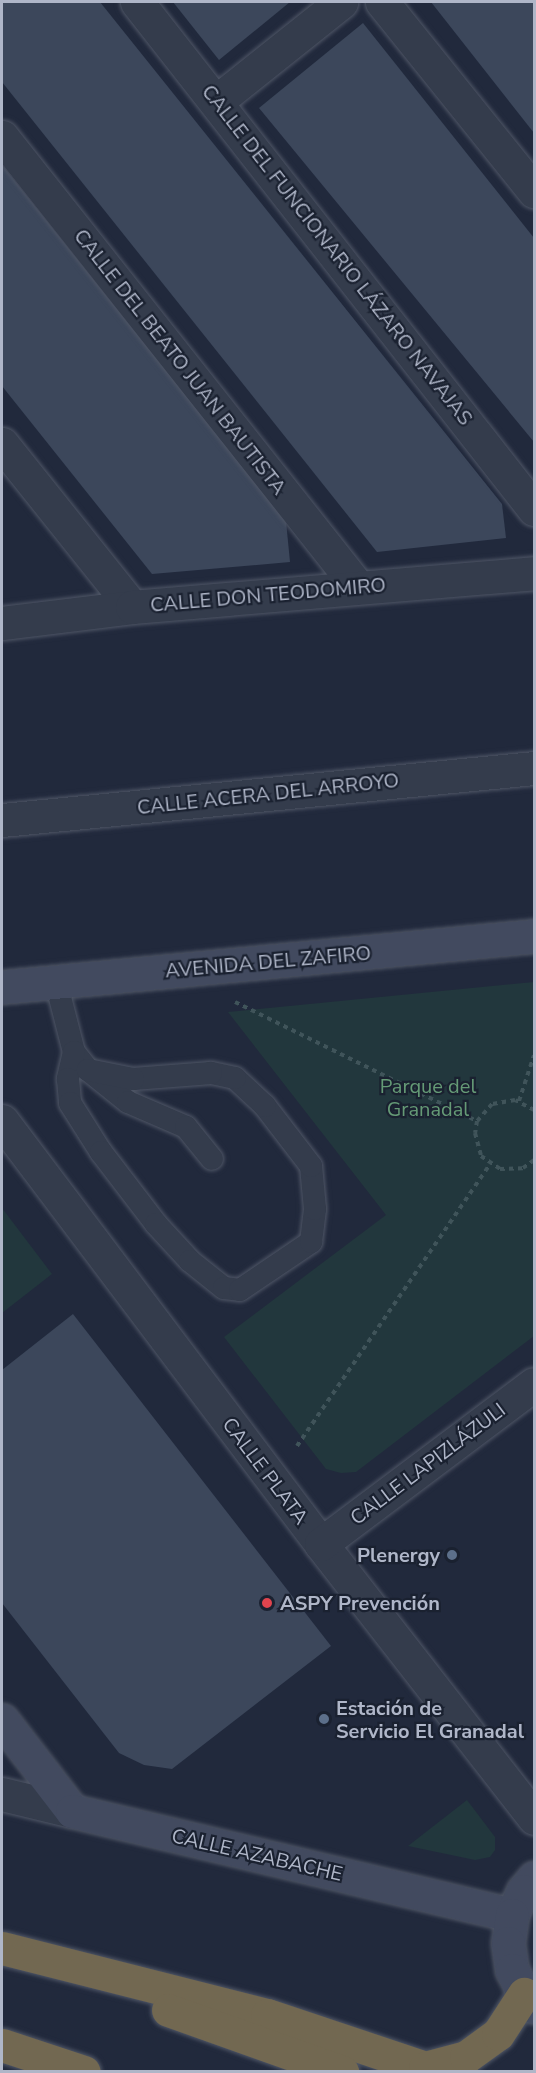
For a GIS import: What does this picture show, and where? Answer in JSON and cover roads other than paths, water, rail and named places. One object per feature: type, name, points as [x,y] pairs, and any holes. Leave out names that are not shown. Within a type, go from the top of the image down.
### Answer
[{"type":"highway","points":[[2,1949],[267,2015],[425,2068],[466,2058],[498,2034],[529,2001]]},
{"type":"highway","points":[[2,1949],[342,2072]]},
{"type":"highway","points":[[2,2044],[84,2072]]},
{"type":"street","name":"CALLE DEL FUNCIONARIO LÁZARO NAVAJAS","points":[[137,2],[217,101],[534,509]]},
{"type":"street","points":[[217,101],[341,2]]},
{"type":"street","points":[[382,2],[534,191]]},
{"type":"street","name":"CALLE DEL BEATO JUAN BAUTISTA","points":[[2,137],[358,587]]},
{"type":"street","points":[[2,444],[132,607]]},
{"type":"street","name":"CALLE DON TEODOMIRO","points":[[2,623],[132,607],[534,573]]},
{"type":"street","name":"CALLE ACERA DEL ARROYO","points":[[2,820],[534,768]]},
{"type":"street","name":"AVENIDA DEL ZAFIRO","points":[[2,987],[534,936]]},
{"type":"street","name":"CALLE PLATA","points":[[2,1120],[321,1544],[534,1818]]},
{"type":"street","name":"CALLE LAPIZLÁZULI","points":[[321,1544],[534,1384]]},
{"type":"street","points":[[2,1720],[72,1811]]},
{"type":"street","name":"CALLE AZABACHE","points":[[2,1794],[512,1916]]},
{"type":"street","points":[[529,2001],[512,1970],[508,1943],[512,1916],[523,1891],[534,1878]]},
{"type":"lane","points":[[56,982],[74,1052],[88,1070],[128,1101],[186,1127],[212,1159]]},
{"type":"lane","points":[[74,1052],[68,1079],[70,1103],[101,1152],[156,1224],[190,1261],[224,1288],[240,1290],[311,1242],[315,1209],[311,1166],[265,1106],[235,1078],[211,1073],[133,1079],[88,1070]]},
{"type":"place","name":"Plenergy","points":[[452,1555]]},
{"type":"place","name":"ASPY Prevención","points":[[267,1603]]},
{"type":"place","name":"Estación de Servicio El Granadal","points":[[324,1719]]},
{"type":"park label","name":"Parque del Granadal","points":[[428,1098]]}]
